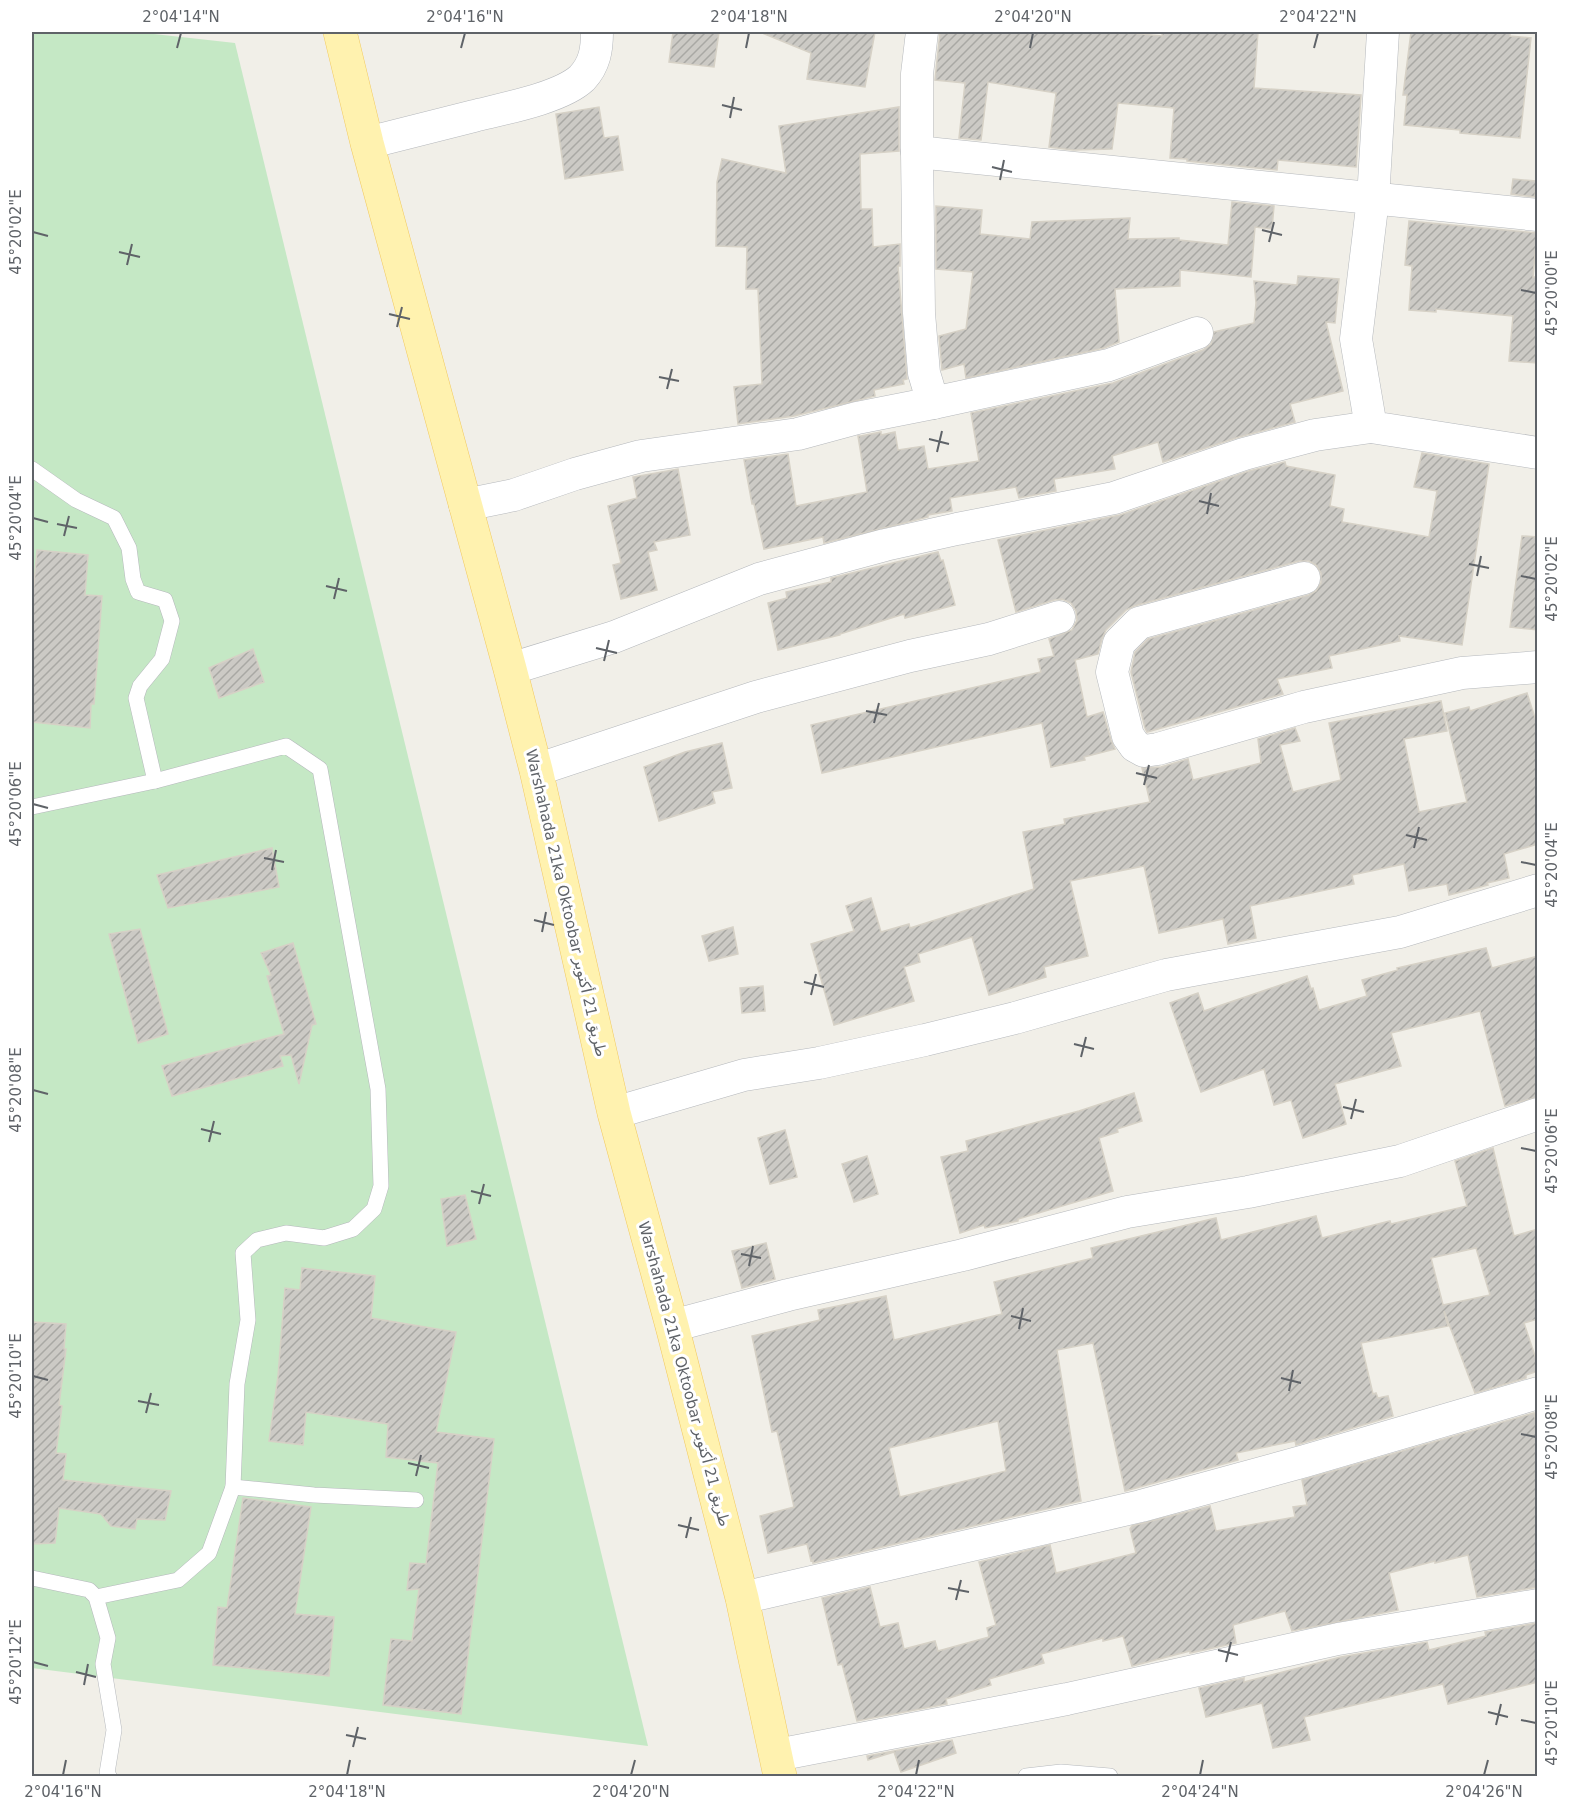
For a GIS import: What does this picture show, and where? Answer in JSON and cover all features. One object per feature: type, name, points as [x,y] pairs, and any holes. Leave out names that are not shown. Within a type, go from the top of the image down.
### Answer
[{"type":"main road","name":"Warshahada 21ka Oktoobar طريق 21 أكتوبر","points":[[340,32],[367,143],[536,770],[614,1113],[742,1598],[779,1766]]},
{"type":"street","points":[[367,143],[526,103],[562,90],[580,79],[592,65],[597,50],[597,32]]},
{"type":"street","points":[[922,32],[917,74],[919,313],[924,373],[933,404]]},
{"type":"street","points":[[1371,427],[1356,339],[1373,199],[1383,32]]},
{"type":"street","points":[[917,152],[1538,215]]},
{"type":"street","points":[[465,505],[514,495],[575,474],[641,456],[798,434],[856,418],[933,404],[1109,365],[1197,333]]},
{"type":"street","points":[[510,669],[614,637],[759,579],[885,545],[1114,498],[1244,454],[1315,435],[1371,427],[1538,453]]},
{"type":"street","points":[[1304,578],[1139,623],[1119,643],[1112,672],[1128,736],[1135,746],[1143,751],[1158,749],[1304,707],[1462,673],[1538,667]]},
{"type":"street","points":[[536,770],[756,697],[910,656],[989,639],[1059,617]]},
{"type":"street","points":[[614,1113],[744,1075],[819,1063],[925,1040],[1015,1018],[1166,975],[1400,932],[1538,890]]},
{"type":"street","points":[[672,1326],[788,1295],[963,1255],[1128,1212],[1248,1192],[1400,1161],[1538,1114]]},
{"type":"street","points":[[742,1598],[1141,1506],[1538,1393]]},
{"type":"street","points":[[779,1766],[1338,1640],[1538,1605]]},
{"type":"lane","points":[[32,469],[76,500],[114,518],[129,548],[138,592],[165,600],[172,621],[162,659],[140,686],[136,698],[155,781]]},
{"type":"lane","points":[[32,807],[155,781],[286,746],[320,769],[378,1089],[381,1186],[374,1209],[353,1229],[324,1238],[286,1233],[257,1240],[243,1253],[248,1320],[237,1384],[233,1487],[209,1553],[178,1580],[96,1597]]},
{"type":"lane","points":[[233,1487],[314,1495],[416,1500]]},
{"type":"lane","points":[[32,1578],[89,1590],[96,1597],[108,1638],[103,1664],[114,1730],[107,1773],[109,1776]]},
{"type":"lane","points":[[1026,1776],[1061,1772],[1110,1776]]},
{"type":"green space","points":[[32,32],[136,32],[235,43],[648,1746],[32,1668]]},
{"type":"building","points":[[673,32],[719,32],[714,67],[669,62]]},
{"type":"building","points":[[760,32],[875,32],[865,87],[807,79],[811,53]]},
{"type":"building","points":[[940,32],[1119,32],[1162,36],[1162,32],[1258,32],[1254,88],[1361,95],[1356,167],[1278,160],[1277,170],[1170,158],[1174,108],[1118,103],[1112,149],[1073,150],[1049,147],[1056,93],[988,82],[981,140],[959,138],[965,83],[935,80]]},
{"type":"building","points":[[1411,32],[1510,32],[1510,36],[1531,38],[1520,138],[1404,125],[1407,95],[1403,95]]},
{"type":"building","points":[[599,107],[604,138],[618,136],[623,170],[565,179],[556,114]]},
{"type":"building","points":[[899,107],[899,151],[860,154],[861,209],[872,209],[873,247],[900,244],[900,266],[898,266],[907,379],[903,380],[904,384],[874,390],[875,396],[794,416],[738,424],[734,387],[762,384],[758,289],[746,289],[747,247],[716,246],[717,182],[722,159],[786,173],[779,126]]},
{"type":"building","points":[[1513,179],[1536,181],[1535,197],[1511,194]]},
{"type":"building","points":[[1232,202],[1274,206],[1272,229],[1255,227],[1251,277],[1180,270],[1180,286],[1115,289],[1119,342],[1104,348],[966,378],[964,364],[942,370],[939,336],[966,329],[973,272],[936,269],[936,206],[982,210],[980,234],[1030,239],[1032,222],[1130,218],[1128,239],[1179,238],[1179,240],[1228,245]]},
{"type":"building","points":[[1409,221],[1537,233],[1533,277],[1538,277],[1538,363],[1509,361],[1513,316],[1436,309],[1436,312],[1409,310],[1412,266],[1405,265]]},
{"type":"building","points":[[1298,276],[1339,279],[1335,323],[1326,322],[1343,391],[1290,404],[1295,422],[1239,437],[1163,462],[1158,442],[1112,456],[1115,469],[1054,479],[1056,491],[1019,498],[1016,487],[950,498],[952,511],[928,515],[928,517],[824,543],[823,537],[764,549],[754,504],[752,504],[744,460],[788,454],[796,506],[867,492],[858,436],[895,432],[898,450],[924,446],[928,469],[979,461],[971,413],[1113,383],[1203,350],[1211,344],[1214,332],[1254,323],[1256,303],[1254,281],[1297,285]]},
{"type":"building","points":[[1422,453],[1489,464],[1462,645],[1399,636],[1400,641],[1329,656],[1332,668],[1277,679],[1283,694],[1147,732],[1131,672],[1135,652],[1148,639],[1309,595],[1316,591],[1321,583],[1321,573],[1316,565],[1309,561],[1299,561],[1134,606],[1126,610],[1106,630],[1098,654],[1075,660],[1087,717],[1103,712],[1115,749],[1084,757],[1085,760],[1051,767],[1042,723],[822,773],[811,725],[1041,672],[1038,659],[1054,656],[1049,639],[1072,630],[1077,620],[1076,611],[1071,603],[1062,599],[1016,612],[998,540],[1120,515],[1249,471],[1285,462],[1286,466],[1335,475],[1330,506],[1344,509],[1342,522],[1429,537],[1437,491],[1414,487]]},
{"type":"building","points":[[678,469],[690,535],[654,542],[657,550],[648,552],[657,590],[621,599],[613,565],[621,563],[608,506],[637,498],[633,477]]},
{"type":"building","points":[[1522,536],[1538,537],[1538,630],[1510,627]]},
{"type":"building","points":[[37,550],[88,555],[85,595],[102,596],[94,704],[91,704],[90,728],[32,722],[32,606]]},
{"type":"building","points":[[938,552],[941,561],[943,560],[955,605],[905,618],[904,614],[840,635],[778,650],[768,603],[787,598],[786,592],[831,582],[831,578]]},
{"type":"building","points":[[253,649],[264,682],[219,698],[209,668]]},
{"type":"building","points":[[1527,693],[1538,727],[1538,844],[1504,854],[1509,878],[1449,895],[1447,884],[1409,891],[1404,864],[1352,875],[1354,884],[1250,906],[1256,938],[1228,944],[1223,919],[1159,933],[1144,866],[1070,881],[1088,956],[1044,967],[1046,977],[989,995],[972,937],[918,954],[920,962],[904,967],[914,1001],[834,1025],[811,944],[854,931],[846,906],[871,898],[881,932],[909,924],[910,928],[1034,889],[1023,832],[1065,824],[1064,819],[1150,802],[1142,768],[1161,767],[1188,759],[1193,780],[1261,763],[1258,739],[1295,728],[1300,741],[1280,745],[1293,792],[1341,780],[1329,723],[1441,701],[1447,731],[1404,739],[1419,812],[1467,802],[1445,713],[1469,707],[1470,711]]},
{"type":"building","points":[[722,743],[732,788],[712,792],[715,803],[659,821],[644,767],[685,752]]},
{"type":"building","points":[[272,848],[279,887],[168,908],[157,875]]},
{"type":"building","points":[[733,927],[738,954],[709,961],[702,936]]},
{"type":"building","points":[[140,929],[168,1034],[138,1043],[109,934]]},
{"type":"building","points":[[293,943],[316,1024],[312,1025],[299,1084],[291,1055],[280,1056],[283,1066],[172,1096],[162,1066],[284,1034],[267,976],[271,975],[261,953]]},
{"type":"building","points":[[1486,948],[1492,968],[1538,956],[1538,1097],[1505,1106],[1480,1011],[1391,1033],[1401,1066],[1335,1084],[1346,1124],[1303,1138],[1291,1100],[1274,1105],[1264,1069],[1201,1092],[1170,1003],[1198,993],[1204,1011],[1307,976],[1319,1010],[1367,996],[1362,980],[1398,970],[1397,968]]},
{"type":"building","points":[[763,986],[765,1011],[742,1013],[740,988]]},
{"type":"building","points":[[1134,1093],[1142,1121],[1099,1138],[1113,1191],[1018,1219],[1018,1221],[985,1228],[984,1225],[960,1233],[941,1157],[968,1151],[966,1141],[1079,1111]]},
{"type":"building","points":[[785,1130],[797,1177],[770,1184],[758,1138]]},
{"type":"building","points":[[1493,1148],[1514,1236],[1538,1229],[1538,1319],[1524,1323],[1538,1371],[1526,1375],[1526,1378],[1475,1393],[1444,1311],[1448,1326],[1361,1343],[1373,1394],[1376,1393],[1378,1398],[1388,1396],[1393,1416],[1296,1445],[1295,1441],[1236,1453],[1238,1460],[1125,1491],[1093,1343],[1057,1350],[1081,1501],[813,1563],[807,1544],[768,1553],[760,1516],[794,1507],[777,1431],[772,1432],[752,1336],[820,1320],[818,1310],[886,1296],[894,1340],[1002,1314],[994,1282],[1093,1258],[1091,1248],[1216,1218],[1221,1240],[1316,1216],[1322,1238],[1390,1221],[1391,1224],[1467,1206],[1455,1161]],"holes":[[[1476,1248],[1490,1295],[1443,1305],[1431,1258]],[[998,1421],[1006,1471],[900,1497],[889,1448]]]},
{"type":"building","points":[[867,1156],[878,1194],[854,1202],[842,1164]]},
{"type":"building","points":[[465,1195],[476,1239],[447,1246],[441,1199]]},
{"type":"building","points":[[766,1243],[775,1279],[742,1288],[732,1251]]},
{"type":"building","points":[[302,1268],[375,1276],[371,1318],[456,1332],[436,1432],[494,1439],[461,1714],[383,1705],[391,1639],[412,1641],[419,1589],[407,1590],[410,1563],[426,1564],[438,1463],[386,1457],[388,1424],[306,1412],[303,1445],[269,1441],[278,1376],[285,1288],[300,1290]]},
{"type":"building","points":[[33,1322],[66,1324],[64,1349],[66,1349],[59,1405],[62,1406],[56,1453],[66,1454],[63,1480],[171,1491],[165,1520],[137,1519],[135,1529],[111,1526],[101,1514],[59,1508],[55,1543],[32,1544]]},
{"type":"building","points":[[1534,1413],[1538,1432],[1538,1587],[1477,1597],[1468,1555],[1435,1563],[1435,1561],[1389,1573],[1398,1610],[1292,1631],[1285,1611],[1233,1625],[1236,1643],[1190,1653],[1190,1651],[1132,1666],[1123,1636],[1103,1641],[1103,1638],[1041,1654],[1044,1663],[989,1679],[991,1685],[946,1699],[947,1704],[857,1721],[842,1664],[838,1665],[822,1598],[870,1587],[880,1627],[898,1623],[904,1649],[935,1641],[938,1651],[989,1637],[987,1628],[996,1625],[979,1562],[1050,1545],[1056,1573],[1136,1553],[1130,1529],[1132,1526],[1210,1506],[1216,1531],[1295,1517],[1293,1507],[1307,1505],[1302,1480]]},
{"type":"building","points":[[243,1498],[311,1507],[295,1614],[334,1617],[329,1676],[213,1665],[218,1607],[227,1608]]},
{"type":"building","points":[[1538,1623],[1538,1682],[1448,1704],[1443,1684],[1304,1717],[1310,1740],[1273,1748],[1262,1703],[1206,1717],[1199,1688],[1244,1678],[1244,1682],[1341,1657],[1427,1642],[1429,1650],[1486,1636],[1485,1632]]},
{"type":"building","points":[[952,1740],[956,1753],[901,1772],[894,1752],[868,1760],[867,1756]]}]
